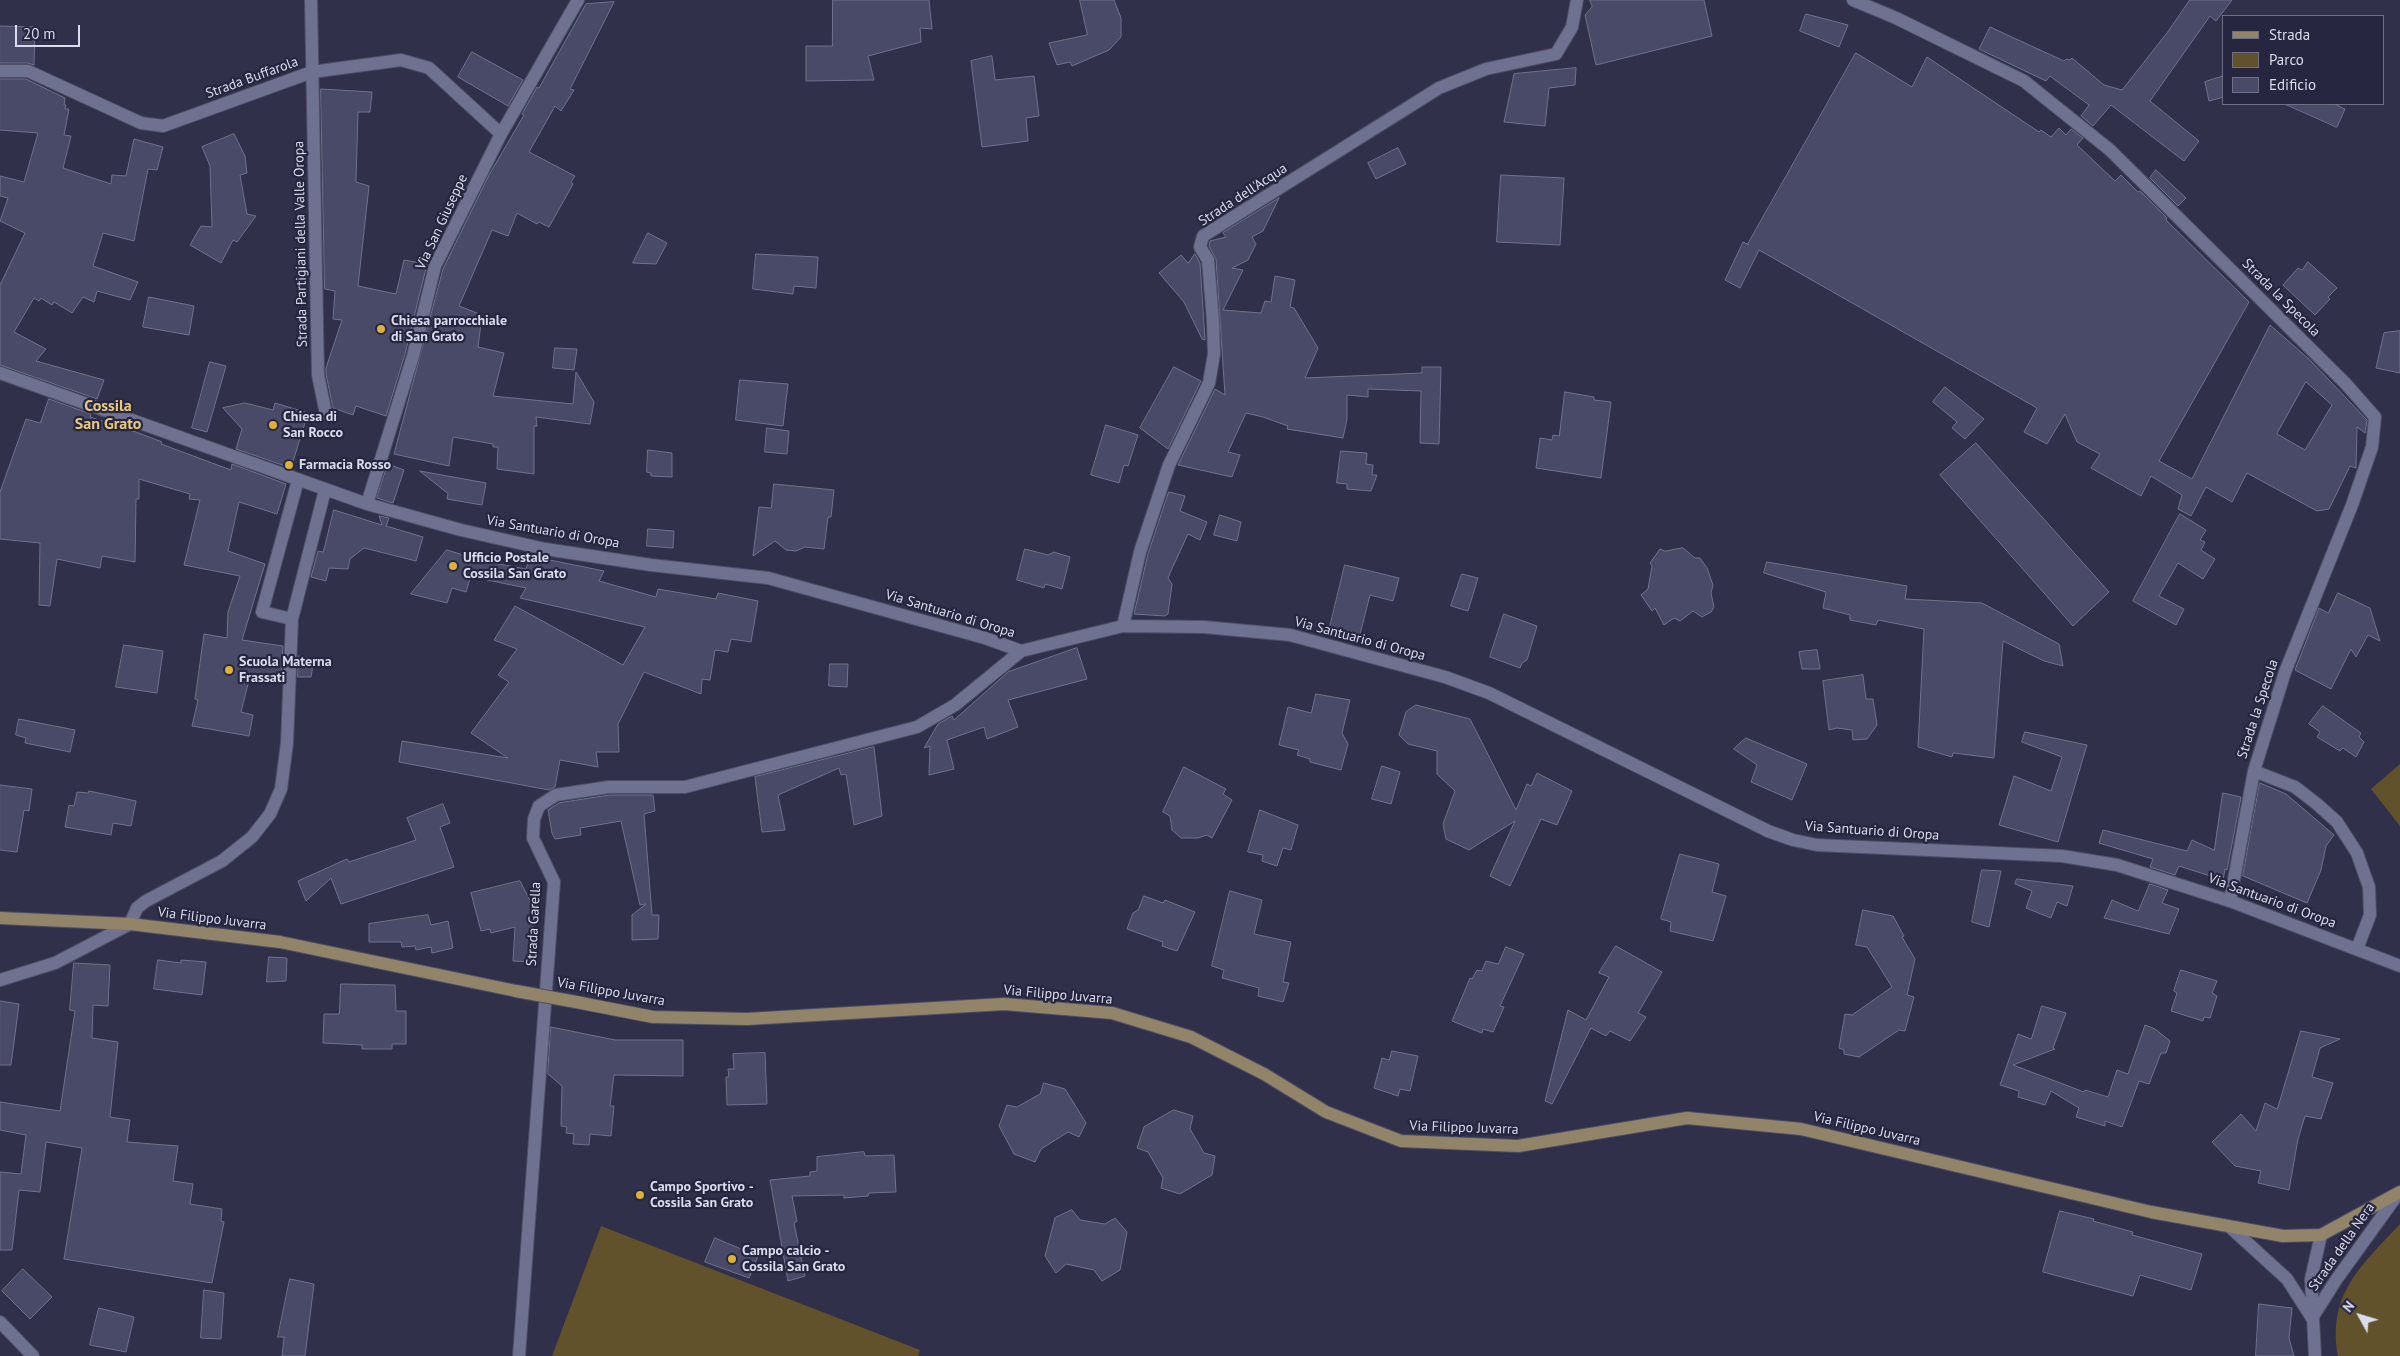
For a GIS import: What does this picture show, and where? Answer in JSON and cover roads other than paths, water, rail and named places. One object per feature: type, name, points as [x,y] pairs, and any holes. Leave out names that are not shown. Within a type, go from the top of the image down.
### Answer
[{"type":"main road","name":"Via Filippo Juvarra","points":[[0,918],[130,924],[280,942],[652,1017],[737,1019],[1004,1004],[1112,1013],[1191,1038],[1264,1074],[1326,1112],[1401,1141],[1518,1146],[1687,1118],[1791,1128],[2142,1210],[2231,1228],[2283,1236],[2321,1235]]},
{"type":"main road","name":"Strada della Nera","points":[[2321,1235],[2399,1193]]},
{"type":"street","name":"Strada Partigiani della Valle Oropa","points":[[311,0],[318,375],[326,414]]},
{"type":"street","name":"Via San Giuseppe","points":[[367,504],[413,356],[435,266],[501,134],[578,0]]},
{"type":"street","name":"Strada dell'Acqua","points":[[1123,626],[1140,552],[1169,465],[1209,383],[1214,354],[1213,322],[1208,260],[1200,247],[1203,236],[1439,88],[1486,69],[1556,54],[1572,28],[1577,0]]},
{"type":"street","name":"Strada la Specola","points":[[1853,0],[1896,18],[2024,81],[2110,150],[2339,377],[2375,417],[2372,447],[2352,505],[2285,672],[2254,771],[2230,901]]},
{"type":"street","name":"Strada Buffarola","points":[[0,71],[28,71],[141,123],[163,126],[312,72],[401,60],[429,68],[501,134]]},
{"type":"street","name":"Via Santuario di Oropa","points":[[0,373],[325,490],[367,504],[461,530],[545,549],[768,578],[985,638],[1021,652],[1123,626],[1204,626],[1290,634],[1445,677],[1489,693],[1529,711],[1768,831],[1793,840],[1825,845],[2062,856],[2084,859],[2140,872],[2230,901],[2400,966]]},
{"type":"street","points":[[292,619],[262,612],[298,480]]},
{"type":"street","points":[[0,980],[55,963],[130,924],[137,908],[146,900],[222,861],[252,837],[270,814],[280,789],[287,743],[292,619],[325,490]]},
{"type":"street","name":"Strada Garella","points":[[519,1356],[554,882],[534,838],[534,819],[539,806],[556,795],[609,787],[685,787],[917,727],[955,705],[1021,652]]},
{"type":"street","name":"Strada la Specola","points":[[2254,771],[2295,787],[2317,804],[2338,822],[2357,853],[2369,887],[2370,915],[2357,949]]},
{"type":"street","name":"Strada della Nera","points":[[2312,1318],[2336,1280],[2399,1193]]},
{"type":"street","points":[[2231,1228],[2287,1279],[2312,1318]]},
{"type":"street","name":"Strada della Nera","points":[[2315,1356],[2311,1279],[2321,1235]]},
{"type":"street","points":[[0,1322],[33,1356]]},
{"type":"place","name":"Chiesa parrocchiale di San Grato","points":[[381,329]]},
{"type":"place","name":"Chiesa di San Rocco","points":[[273,425]]},
{"type":"place","name":"Farmacia Rosso","points":[[289,465]]},
{"type":"place","name":"Ufficio Postale Cossila San Grato","points":[[453,566]]},
{"type":"place","name":"Scuola Materna Frassati","points":[[229,670]]},
{"type":"place","name":"Campo Sportivo - Cossila San Grato","points":[[640,1195]]},
{"type":"place","name":"Campo calcio - Cossila San Grato","points":[[732,1259]]},
{"type":"district","name":"Cossila San Grato","points":[[108,415]]}]
